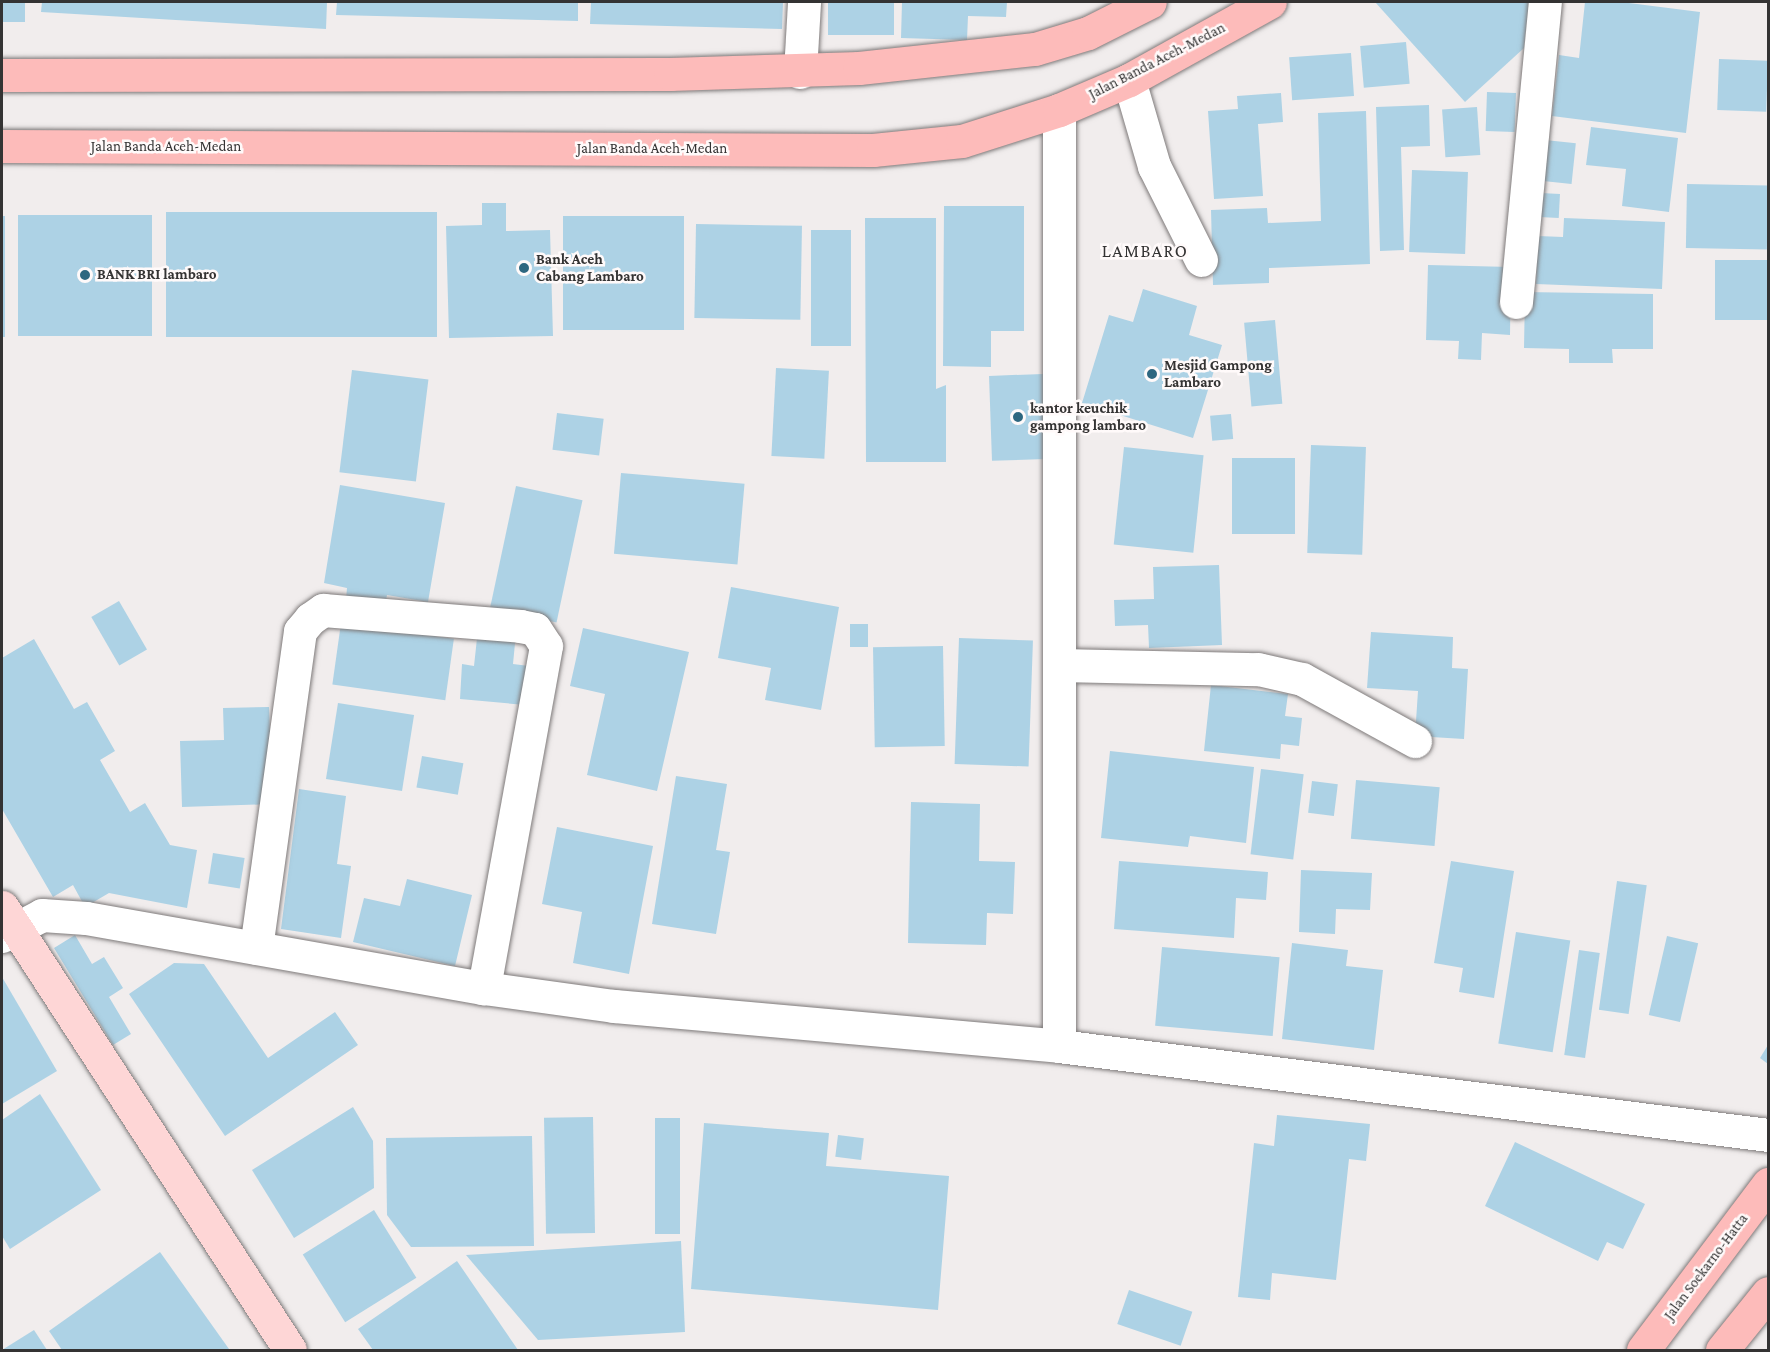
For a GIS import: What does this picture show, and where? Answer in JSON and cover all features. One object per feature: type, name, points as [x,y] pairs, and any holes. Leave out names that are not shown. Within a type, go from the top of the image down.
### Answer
[{"type":"highway","points":[[2,75],[800,72],[1035,49],[1088,33],[1150,2]]},
{"type":"highway","name":"Jalan Banda Aceh-Medan","points":[[2,146],[873,150],[962,141],[1059,110],[1128,80],[1270,2]]},
{"type":"highway","name":"Jalan Soekarno-Hatta","points":[[1643,1350],[1768,1184]]},
{"type":"highway","points":[[1722,1350],[1768,1293]]},
{"type":"main road","points":[[6,923],[290,1350]]},
{"type":"street","points":[[800,72],[804,2]]},
{"type":"street","points":[[1516,302],[1545,2]]},
{"type":"street","points":[[1128,80],[1154,166],[1201,260]]},
{"type":"street","points":[[1059,110],[1059,1046]]},
{"type":"street","points":[[256,948],[300,631],[310,619],[323,610],[520,626],[535,629],[546,646],[484,988]]},
{"type":"street","points":[[1059,664],[1269,671],[1302,679],[1415,741]]},
{"type":"street","points":[[6,923],[42,915],[86,918],[484,988],[614,1006],[1059,1046],[1768,1135]]},
{"type":"building","points":[[2,2],[25,2],[25,22],[2,22]]},
{"type":"building","points":[[42,2],[327,2],[326,29],[41,12]]},
{"type":"building","points":[[337,2],[578,2],[578,21],[336,15]]},
{"type":"building","points":[[591,2],[783,2],[782,29],[590,24]]},
{"type":"building","points":[[828,2],[894,2],[894,35],[828,35]]},
{"type":"building","points":[[902,2],[1007,2],[1006,17],[968,16],[967,40],[901,38]]},
{"type":"building","points":[[1375,2],[1529,2],[1524,48],[1465,102]]},
{"type":"building","points":[[1585,2],[1621,2],[1700,12],[1686,133],[1552,116],[1559,55],[1579,58]]},
{"type":"building","points":[[1406,42],[1410,84],[1364,88],[1360,46]]},
{"type":"building","points":[[1351,53],[1354,96],[1292,100],[1289,57]]},
{"type":"building","points":[[1719,59],[1768,61],[1766,112],[1717,110]]},
{"type":"building","points":[[1487,92],[1516,93],[1515,132],[1486,131]]},
{"type":"building","points":[[1281,93],[1283,122],[1258,124],[1263,196],[1214,199],[1208,111],[1238,109],[1237,96]]},
{"type":"building","points":[[1429,105],[1430,146],[1401,147],[1404,250],[1380,251],[1376,107]]},
{"type":"building","points":[[1477,107],[1480,155],[1445,157],[1442,109]]},
{"type":"building","points":[[1366,111],[1370,264],[1269,268],[1269,283],[1213,285],[1211,210],[1267,208],[1268,223],[1321,221],[1318,113]]},
{"type":"building","points":[[1591,127],[1678,138],[1669,212],[1622,206],[1626,169],[1586,165]]},
{"type":"building","points":[[1545,140],[1576,143],[1572,184],[1541,181]]},
{"type":"building","points":[[1412,170],[1468,172],[1465,254],[1409,252]]},
{"type":"building","points":[[1687,184],[1768,185],[1767,249],[1686,248]]},
{"type":"building","points":[[1541,193],[1560,194],[1559,218],[1540,217]]},
{"type":"building","points":[[482,203],[506,203],[506,231],[550,230],[553,336],[449,338],[446,226],[482,225]]},
{"type":"building","points":[[944,206],[1024,206],[1024,331],[991,331],[991,367],[943,366]]},
{"type":"building","points":[[166,212],[437,212],[437,337],[166,337]]},
{"type":"building","name":"BANK BRI lambaro","points":[[18,215],[152,215],[152,336],[18,336]]},
{"type":"building","points":[[2,216],[5,216],[5,337],[2,337]]},
{"type":"building","points":[[563,216],[684,216],[684,330],[563,330]]},
{"type":"building","points":[[865,218],[936,218],[936,389],[946,385],[946,462],[866,462]]},
{"type":"building","points":[[1564,218],[1665,222],[1662,289],[1536,284],[1538,236],[1563,237]]},
{"type":"building","points":[[696,224],[802,226],[800,320],[694,318]]},
{"type":"building","points":[[811,230],[851,230],[851,346],[811,346]]},
{"type":"building","points":[[1715,260],[1768,260],[1768,320],[1715,320]]},
{"type":"building","points":[[1428,265],[1511,267],[1510,335],[1482,333],[1481,360],[1458,359],[1459,341],[1426,340]]},
{"type":"building","name":"Mesjid Gampong Lambaro","points":[[1143,289],[1197,306],[1189,335],[1222,345],[1193,438],[1082,403],[1109,315],[1133,322]]},
{"type":"building","points":[[1525,292],[1653,294],[1653,349],[1612,349],[1613,363],[1569,363],[1569,349],[1524,348]]},
{"type":"building","points":[[1275,320],[1282,404],[1251,406],[1244,323]]},
{"type":"building","points":[[776,368],[829,371],[824,459],[771,456]]},
{"type":"building","points":[[352,370],[428,379],[416,482],[339,472]]},
{"type":"building","name":"kantor keuchik gampong lambaro","points":[[1043,374],[1046,459],[992,461],[989,376]]},
{"type":"building","points":[[557,413],[604,419],[599,455],[552,450]]},
{"type":"building","points":[[1231,414],[1233,439],[1212,441],[1210,416]]},
{"type":"building","points":[[1311,445],[1366,447],[1362,555],[1307,553]]},
{"type":"building","points":[[1124,447],[1204,455],[1193,553],[1114,544]]},
{"type":"building","points":[[1232,458],[1295,458],[1295,534],[1232,534]]},
{"type":"building","points":[[621,473],[745,484],[737,564],[614,554]]},
{"type":"building","points":[[340,485],[445,503],[428,602],[387,595],[385,606],[346,599],[347,588],[324,583]]},
{"type":"building","points":[[516,486],[583,500],[557,622],[490,608]]},
{"type":"building","points":[[1219,565],[1222,645],[1149,648],[1148,625],[1115,626],[1114,600],[1154,599],[1153,567]]},
{"type":"building","points":[[731,587],[839,607],[821,710],[765,700],[771,668],[718,658]]},
{"type":"building","points":[[119,601],[147,649],[119,665],[91,617]]},
{"type":"building","points":[[341,623],[454,639],[445,700],[332,684]]},
{"type":"building","points":[[850,624],[868,624],[868,647],[850,647]]},
{"type":"building","points":[[583,628],[689,652],[657,791],[587,775],[605,694],[570,686]]},
{"type":"building","points":[[478,629],[516,633],[513,664],[529,666],[525,705],[460,699],[462,664],[474,666]]},
{"type":"building","points":[[1371,632],[1453,637],[1452,668],[1468,669],[1464,739],[1415,736],[1418,691],[1367,688]]},
{"type":"building","points":[[959,638],[1033,641],[1029,767],[955,764]]},
{"type":"building","points":[[34,639],[74,709],[87,702],[115,751],[100,760],[130,812],[145,803],[170,845],[197,850],[187,908],[109,893],[85,907],[73,885],[53,897],[2,809],[2,658]]},
{"type":"building","points":[[943,646],[945,746],[875,747],[873,647]]},
{"type":"building","points":[[1211,685],[1288,694],[1285,716],[1302,718],[1299,746],[1281,744],[1280,759],[1204,751]]},
{"type":"building","points":[[338,703],[414,715],[402,791],[326,779]]},
{"type":"building","points":[[269,707],[273,804],[182,807],[180,741],[224,740],[223,708]]},
{"type":"building","points":[[1110,751],[1254,767],[1246,843],[1190,836],[1188,847],[1101,838]]},
{"type":"building","points":[[422,756],[463,763],[458,795],[416,788]]},
{"type":"building","points":[[1261,769],[1304,774],[1293,860],[1251,854]]},
{"type":"building","points":[[676,776],[727,784],[716,850],[730,852],[716,934],[652,924]]},
{"type":"building","points":[[1356,780],[1440,787],[1435,846],[1351,839]]},
{"type":"building","points":[[1312,781],[1338,784],[1334,816],[1308,813]]},
{"type":"building","points":[[299,789],[346,796],[337,864],[351,866],[341,938],[281,929]]},
{"type":"building","points":[[911,802],[980,804],[979,861],[1015,862],[1013,914],[987,913],[986,945],[908,943]]},
{"type":"building","points":[[557,827],[653,846],[629,974],[573,963],[582,912],[542,904]]},
{"type":"building","points":[[213,853],[245,858],[240,889],[208,884]]},
{"type":"building","points":[[1119,861],[1268,872],[1266,900],[1236,898],[1234,938],[1114,929]]},
{"type":"building","points":[[1451,861],[1514,871],[1494,998],[1459,992],[1463,968],[1434,963]]},
{"type":"building","points":[[1301,870],[1372,873],[1370,910],[1336,909],[1335,934],[1299,932]]},
{"type":"building","points":[[407,879],[472,895],[455,966],[353,942],[364,898],[400,906]]},
{"type":"building","points":[[1617,881],[1647,885],[1629,1014],[1599,1010]]},
{"type":"building","points":[[1516,932],[1570,941],[1553,1052],[1498,1044]]},
{"type":"building","points":[[75,935],[92,964],[104,957],[123,988],[109,997],[131,1034],[113,1045],[54,948]]},
{"type":"building","points":[[1667,936],[1698,943],[1680,1022],[1649,1015]]},
{"type":"building","points":[[1292,943],[1348,950],[1346,966],[1383,970],[1374,1050],[1282,1039]]},
{"type":"building","points":[[1162,947],[1280,957],[1273,1036],[1155,1026]]},
{"type":"building","points":[[1579,950],[1600,953],[1585,1058],[1564,1055]]},
{"type":"building","points":[[174,963],[204,964],[268,1058],[335,1012],[358,1045],[225,1136],[129,994]]},
{"type":"building","points":[[2,977],[57,1071],[2,1104]]},
{"type":"building","points":[[1768,1045],[1768,1064],[1760,1058]]},
{"type":"building","points":[[40,1094],[101,1190],[10,1249],[2,1236],[2,1120]]},
{"type":"building","points":[[353,1107],[373,1141],[374,1188],[294,1238],[252,1170]]},
{"type":"building","points":[[1277,1115],[1370,1124],[1366,1161],[1349,1159],[1336,1280],[1272,1273],[1270,1300],[1238,1297],[1254,1143],[1274,1146]]},
{"type":"building","points":[[593,1117],[595,1233],[546,1234],[544,1118]]},
{"type":"building","points":[[655,1118],[680,1118],[680,1234],[655,1234]]},
{"type":"building","points":[[704,1123],[829,1133],[826,1166],[949,1176],[938,1310],[691,1289]]},
{"type":"building","points":[[838,1135],[864,1138],[861,1160],[835,1157]]},
{"type":"building","points":[[532,1136],[534,1246],[411,1247],[387,1215],[386,1138]]},
{"type":"building","points":[[1515,1142],[1645,1204],[1623,1249],[1607,1242],[1598,1261],[1485,1206]]},
{"type":"building","points":[[374,1210],[416,1278],[345,1322],[303,1255]]},
{"type":"building","points":[[681,1241],[685,1332],[538,1340],[466,1255]]},
{"type":"building","points":[[160,1252],[229,1349],[62,1350],[49,1331]]},
{"type":"building","points":[[457,1261],[518,1350],[373,1350],[358,1329]]},
{"type":"building","points":[[1129,1290],[1192,1312],[1181,1346],[1117,1324]]},
{"type":"building","points":[[34,1330],[47,1350],[2,1350]]},
{"type":"place","name":"Bank Aceh Cabang Lambaro","points":[[524,268]]},
{"type":"place","name":"BANK BRI lambaro","points":[[85,275]]},
{"type":"place","name":"Mesjid Gampong Lambaro","points":[[1152,374]]},
{"type":"place","name":"kantor keuchik gampong lambaro","points":[[1018,417]]},
{"type":"district","name":"LAMBARO","points":[[1145,251]]}]
